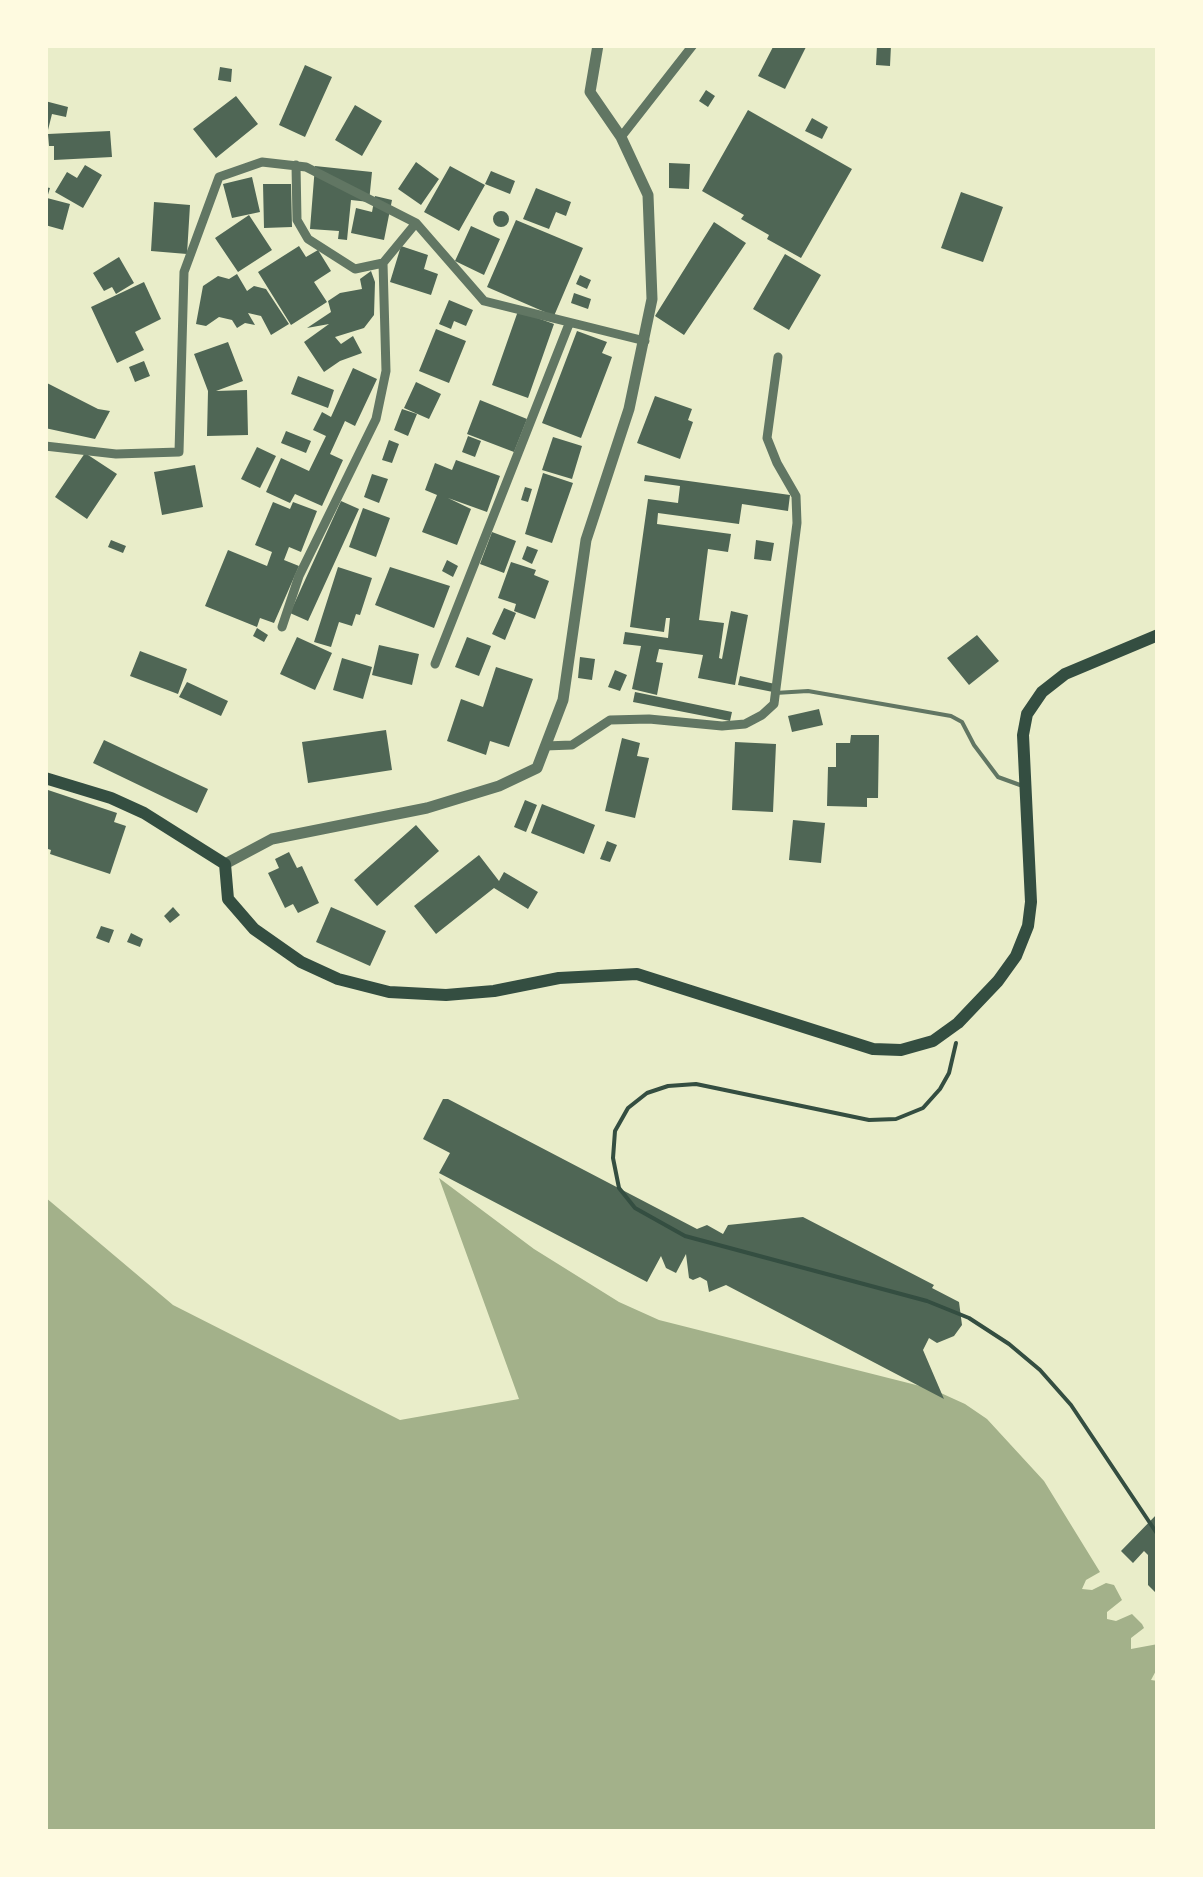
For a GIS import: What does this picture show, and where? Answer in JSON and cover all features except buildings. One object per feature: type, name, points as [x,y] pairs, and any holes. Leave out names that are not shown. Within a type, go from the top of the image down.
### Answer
[{"type":"main road","points":[[45,778],[111,798],[144,813],[225,864],[228,899],[254,929],[301,962],[338,980],[389,992],[446,995],[494,991],[558,978],[637,974],[873,1049],[901,1050],[933,1041],[958,1024],[998,982],[1016,956],[1028,926],[1031,902],[1023,736],[1027,714],[1042,692],[1065,674],[1158,635]]},
{"type":"street","points":[[225,864],[272,840],[427,808],[499,786],[537,768],[563,700],[586,540],[629,409],[652,299],[648,195],[621,136],[590,92],[598,45]]},
{"type":"street","points":[[621,136],[693,45]]},
{"type":"street","points":[[45,446],[116,454],[179,452],[184,272],[219,177],[262,162],[306,166],[416,223],[484,301],[645,341]]},
{"type":"street","points":[[296,166],[297,220],[308,239],[355,269],[383,263],[416,223]]},
{"type":"street","points":[[282,627],[300,576],[376,419],[386,371],[383,263]]},
{"type":"street","points":[[435,664],[569,324]]},
{"type":"street","points":[[545,746],[572,744],[610,720],[745,724],[774,704],[798,523],[796,496],[767,438],[778,357]]},
{"type":"lane","points":[[775,692],[808,691],[951,716],[962,722],[998,777],[1026,788]]},
{"type":"path","points":[[958,1024],[950,1073],[940,1089],[923,1108],[896,1119],[868,1120],[696,1084],[668,1086],[647,1093],[628,1108],[615,1131],[612,1158],[619,1188],[636,1208],[685,1236],[927,1300],[968,1318],[1009,1344],[1040,1370],[1071,1406],[1158,1534]]},
{"type":"shaded area","points":[[439,1178],[534,1249],[619,1302],[659,1320],[932,1389],[987,1419],[1044,1481],[1100,1572],[1086,1580],[1082,1589],[1114,1585],[1122,1600],[1107,1612],[1107,1619],[1116,1621],[1132,1614],[1142,1624],[1144,1628],[1131,1638],[1131,1649],[1158,1644],[1158,1667],[1151,1680],[1158,1681],[1158,1832],[45,1832],[45,1197],[173,1305],[400,1420],[519,1399]]}]
